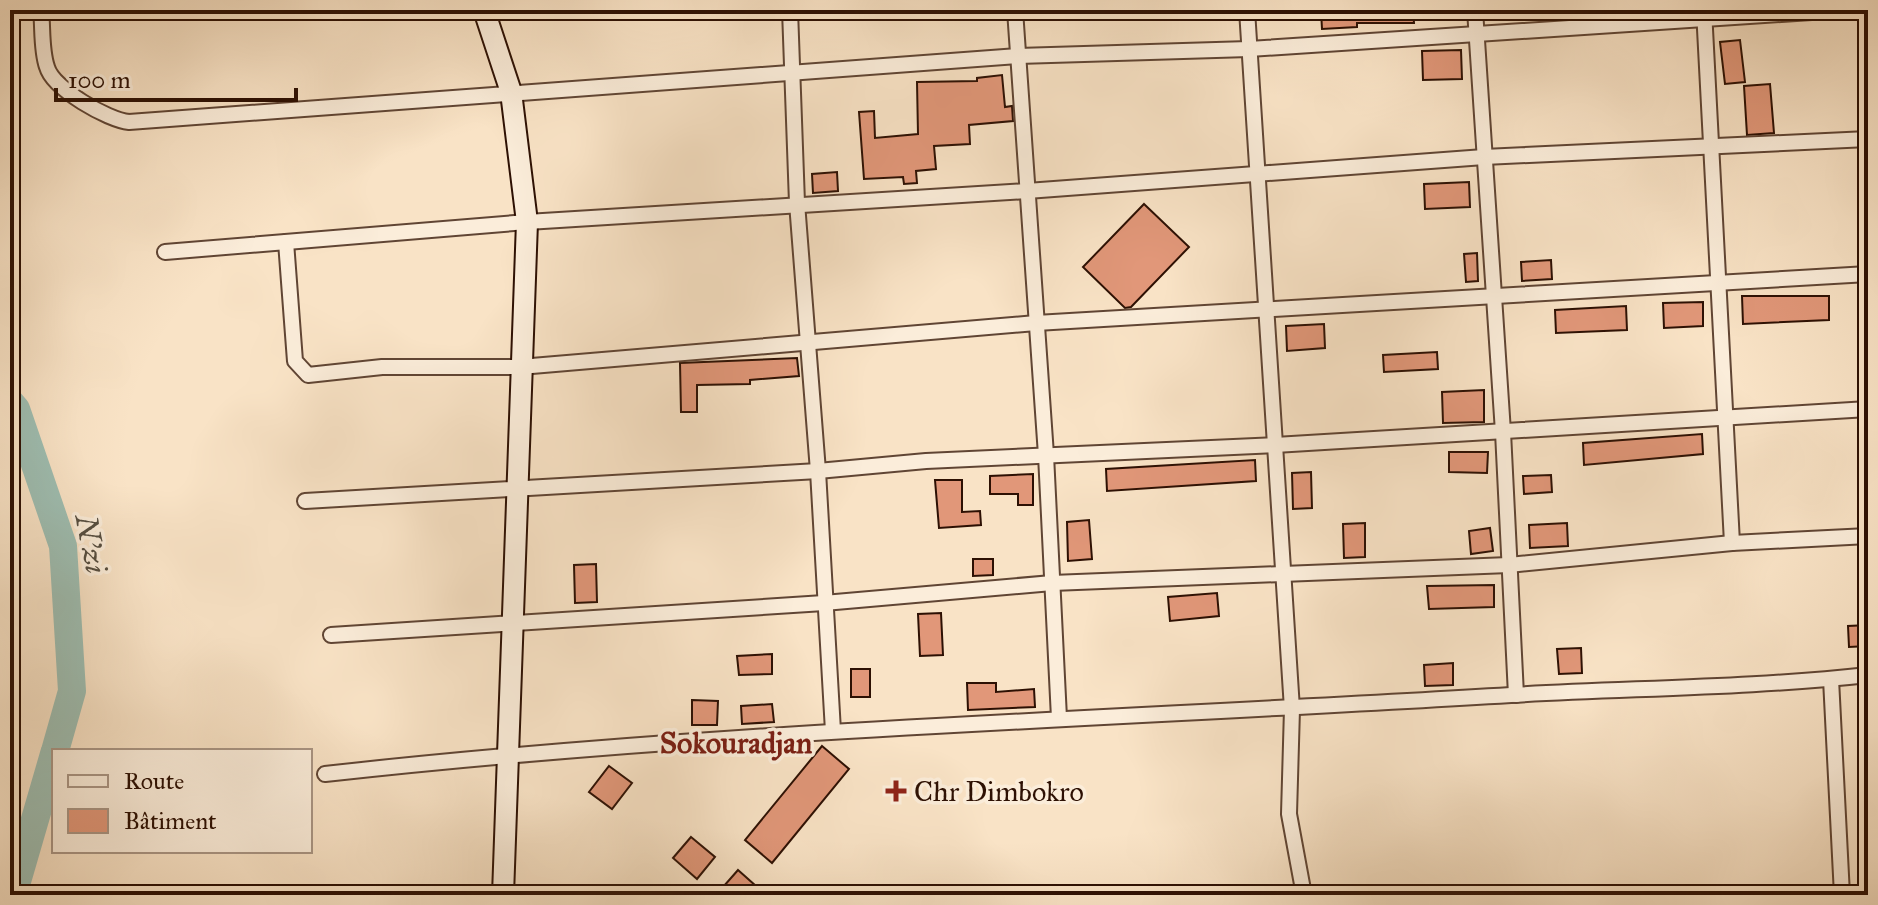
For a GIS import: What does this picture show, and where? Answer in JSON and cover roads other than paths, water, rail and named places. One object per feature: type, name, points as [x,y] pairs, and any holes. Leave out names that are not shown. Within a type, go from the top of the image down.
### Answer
[{"type":"main road","points":[[484,10],[511,92],[527,222],[510,625],[503,895]]},
{"type":"street","points":[[41,10],[50,75],[81,101],[116,121],[1018,56],[1249,49],[1704,13],[1842,10]]},
{"type":"street","points":[[790,10],[797,203],[818,471],[833,731]]},
{"type":"street","points":[[1015,10],[1046,455],[1059,718]]},
{"type":"street","points":[[1247,10],[1292,709],[1289,814],[1304,895]]},
{"type":"street","points":[[1475,10],[1503,432],[1516,695]]},
{"type":"street","points":[[1704,13],[1732,543]]},
{"type":"street","points":[[165,252],[527,222],[1027,191],[1484,157],[1868,139]]},
{"type":"street","points":[[286,242],[295,361],[308,375],[382,367],[520,367],[1036,323],[1868,274]]},
{"type":"street","points":[[305,501],[818,471],[926,461],[1275,445],[1725,415],[1868,409]]},
{"type":"street","points":[[331,635],[824,603],[1052,583],[1509,565],[1732,543],[1868,536]]},
{"type":"street","points":[[325,774],[506,754],[833,731],[1292,709],[1868,675]]},
{"type":"street","points":[[1831,679],[1842,895]]},
{"type":"waterway","name":"N'zi","points":[[10,402],[16,409],[63,546],[72,691],[56,749]]},
{"type":"waterway","name":"N'zi","points":[[13,895],[52,761]]},
{"type":"place","name":"Chr Dimbokro","points":[[896,791]]},
{"type":"district","name":"Sokouradjan","points":[[736,743]]}]
